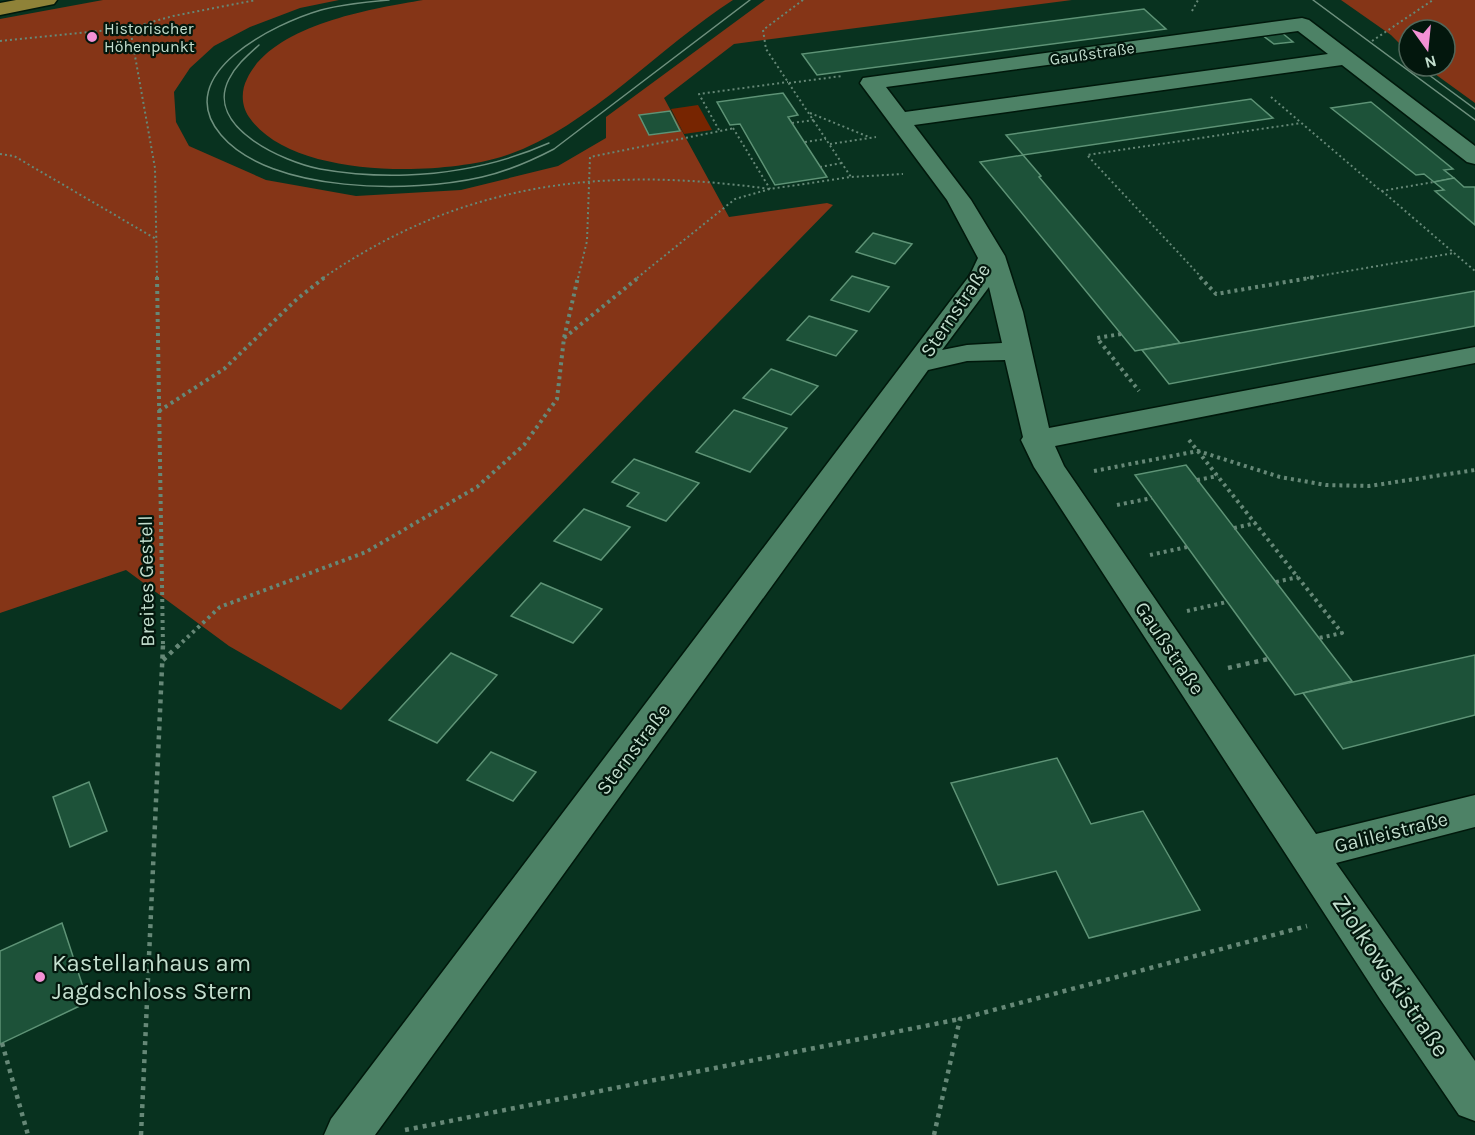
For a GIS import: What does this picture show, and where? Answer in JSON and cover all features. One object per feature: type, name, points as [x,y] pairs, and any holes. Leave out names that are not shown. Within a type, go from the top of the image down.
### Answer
[{"type":"highway","points":[[0,9],[47,0]]},
{"type":"street","name":"Gaußstraße","points":[[1308,853],[1049,467],[1036,440],[1004,291],[992,256],[966,208],[871,83],[1302,24],[1475,157]]},
{"type":"street","points":[[899,120],[1346,58]]},
{"type":"street","name":"Sternstraße","points":[[347,1135],[983,276],[992,256]]},
{"type":"street","name":"Sternstraße","points":[[918,363],[967,353],[1017,351]]},
{"type":"street","points":[[1036,440],[1475,355],[1471,363],[1475,374]]},
{"type":"street","name":"Galileistraße","points":[[1308,853],[1475,811]]},
{"type":"street","name":"Ziolkowskistraße","points":[[1308,853],[1475,1099]]},
{"type":"path","points":[[0,41],[130,28],[173,16],[256,0]]},
{"type":"path","points":[[803,0],[763,30],[766,49],[851,177]]},
{"type":"path","points":[[1191,10],[1198,0]]},
{"type":"path","points":[[1346,58],[1433,0]]},
{"type":"path","name":"Breites Gestell","points":[[130,28],[155,168],[163,661],[141,1135]]},
{"type":"path","points":[[735,128],[718,130],[699,94],[788,82]]},
{"type":"path","points":[[1268,94],[1475,271]]},
{"type":"path","points":[[809,113],[872,138]]},
{"type":"path","points":[[792,123],[813,120]]},
{"type":"path","points":[[1301,123],[1087,156],[1216,294],[1454,253]]},
{"type":"path","points":[[163,661],[220,607],[366,552],[477,486],[524,445],[557,399],[564,338],[587,241],[590,157],[735,128]]},
{"type":"path","points":[[735,128],[770,189]]},
{"type":"path","points":[[805,142],[826,139]]},
{"type":"path","points":[[0,154],[14,156],[156,239]]},
{"type":"path","points":[[820,166],[842,163]]},
{"type":"path","points":[[564,338],[735,199],[770,189],[851,177],[937,170]]},
{"type":"path","points":[[159,411],[222,371],[246,351],[278,315],[316,283],[358,255],[404,231],[454,211],[505,195],[589,180],[681,180],[770,189]]},
{"type":"path","points":[[1381,191],[1434,182]]},
{"type":"path","points":[[1170,415],[1342,633],[1319,638]]},
{"type":"path","points":[[1089,472],[1198,450],[1280,477],[1326,484],[1370,486],[1475,470]]},
{"type":"path","points":[[1197,480],[1218,476]]},
{"type":"path","points":[[1112,506],[1152,498]]},
{"type":"path","points":[[1234,528],[1256,524]]},
{"type":"path","points":[[1147,555],[1187,547]]},
{"type":"path","points":[[1276,582],[1298,577]]},
{"type":"path","points":[[1185,611],[1227,602]]},
{"type":"path","points":[[1226,669],[1268,659]]},
{"type":"path","points":[[393,1133],[960,1019],[1348,915]]},
{"type":"path","points":[[934,1135],[960,1019]]},
{"type":"path","points":[[2,1043],[28,1135]]},
{"type":"shaded area","points":[[103,0],[339,0],[300,8],[250,27],[214,46],[190,68],[174,92],[176,122],[189,146],[266,180],[356,196],[461,190],[558,166],[606,138],[606,117],[765,0],[1072,0],[734,44],[664,98],[729,217],[827,203],[833,205],[341,710],[229,646],[126,570],[0,613],[0,19]]},
{"type":"shaded area","points":[[423,0],[733,0],[562,129],[532,145],[501,157],[474,163],[405,169],[331,162],[297,152],[269,137],[246,113],[243,103],[245,83],[260,60],[278,45],[324,23]]},
{"type":"shaded area","points":[[1341,0],[1475,0],[1475,103],[1441,78],[1457,78],[1457,18],[1397,18],[1397,41]]},
{"type":"shaded area","points":[[698,105],[712,130],[684,134],[671,109]]},
{"type":"building","points":[[1144,9],[1166,29],[817,75],[802,54]]},
{"type":"building","points":[[1281,32],[1293,42],[1274,44],[1262,35]]},
{"type":"building","points":[[783,93],[798,115],[788,117],[827,177],[775,185],[740,124],[730,125],[717,102]]},
{"type":"building","points":[[1251,99],[1273,118],[1023,155],[1006,135]]},
{"type":"building","points":[[1371,102],[1453,169],[1444,170],[1454,178],[1434,182],[1424,174],[1416,175],[1331,108]]},
{"type":"building","points":[[670,111],[680,131],[649,135],[639,115]]},
{"type":"building","points":[[1023,155],[1041,176],[1039,177],[1180,343],[1135,351],[980,162]]},
{"type":"building","points":[[1454,178],[1464,187],[1475,187],[1475,225],[1435,191],[1444,190],[1434,182]]},
{"type":"building","points":[[873,233],[912,244],[895,264],[856,252]]},
{"type":"building","points":[[852,276],[889,287],[869,312],[831,300]]},
{"type":"building","points":[[1475,291],[1475,326],[1169,384],[1142,350]]},
{"type":"building","points":[[809,316],[857,331],[836,356],[787,340]]},
{"type":"building","points":[[771,369],[818,386],[791,415],[743,398]]},
{"type":"building","points":[[734,410],[787,428],[750,472],[696,452]]},
{"type":"building","points":[[634,459],[699,483],[666,521],[627,506],[639,493],[612,482]]},
{"type":"building","points":[[1186,465],[1352,681],[1295,695],[1135,475]]},
{"type":"building","points":[[584,509],[630,527],[601,560],[554,541]]},
{"type":"building","points":[[541,583],[602,609],[573,643],[511,616]]},
{"type":"building","points":[[451,653],[497,675],[437,743],[389,720]]},
{"type":"building","points":[[1475,655],[1475,715],[1343,749],[1303,693]]},
{"type":"building","points":[[491,752],[536,772],[513,801],[467,780]]},
{"type":"building","points":[[1057,758],[1091,824],[1143,811],[1200,910],[1089,938],[1056,871],[998,885],[951,783]]},
{"type":"building","points":[[89,782],[107,831],[70,847],[53,797]]},
{"type":"building","name":"Kastellanhaus am Jagdschloss Stern","points":[[62,923],[88,1002],[0,1044],[0,951]]},
{"type":"tram line","points":[[389,0],[363,2],[321,10],[279,26],[235,54],[218,72],[208,92],[209,113],[221,135],[244,154],[273,169],[344,184],[419,185],[492,175],[554,149],[750,0]]},
{"type":"tram line","points":[[1313,0],[1475,120]]},
{"type":"tram line","points":[[259,45],[232,74],[224,96],[228,112],[237,127],[269,150],[287,159],[331,171],[363,174],[425,174],[497,161],[549,143]]},
{"type":"tram line","points":[[1433,78],[1475,109]]},
{"type":"place","name":"Historischer Höhenpunkt","points":[[92,37]]},
{"type":"place","name":"Kastellanhaus am Jagdschloss Stern","points":[[40,977]]}]
